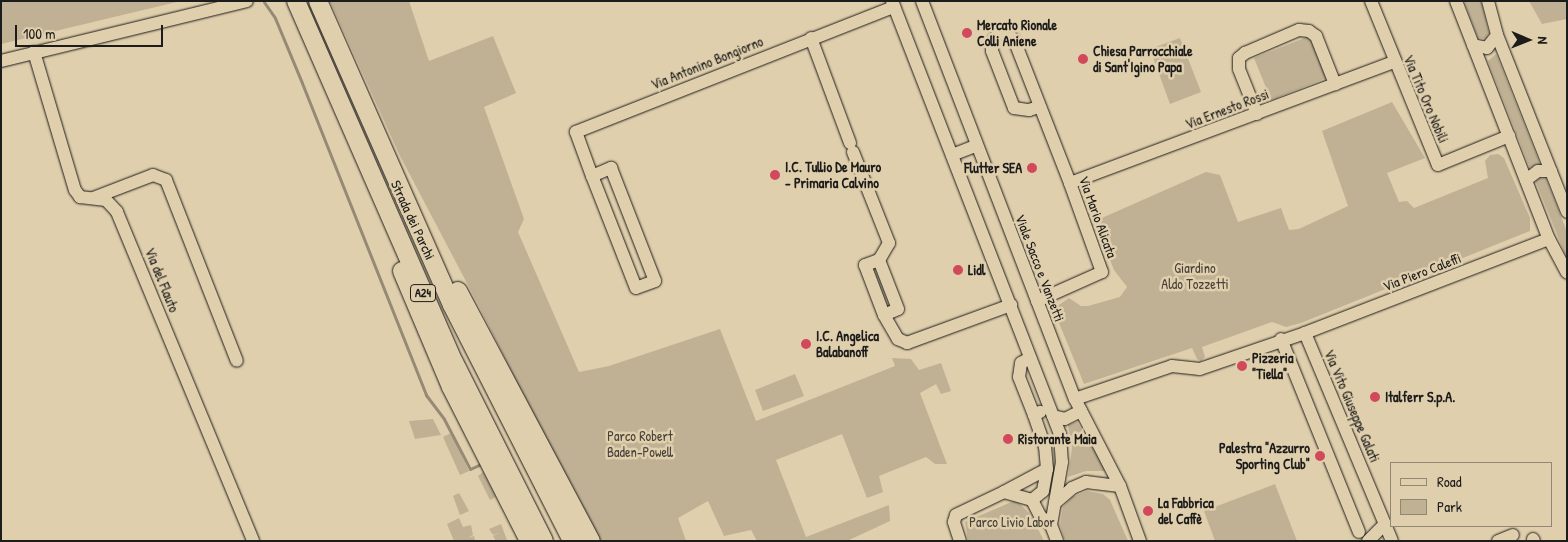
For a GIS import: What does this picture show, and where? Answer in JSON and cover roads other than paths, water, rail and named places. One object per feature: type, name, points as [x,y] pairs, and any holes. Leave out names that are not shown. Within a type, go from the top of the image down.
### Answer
[{"type":"highway","name":"Strada dei Parchi","points":[[319,4],[382,152],[500,402],[572,541]]},
{"type":"highway","name":"Strada dei Parchi","points":[[299,8],[482,420],[544,541]]},
{"type":"highway","points":[[382,152],[591,541]]},
{"type":"highway","points":[[368,166],[427,336],[529,541]]},
{"type":"street","points":[[1,61],[247,1]]},
{"type":"street","name":"Viale Sacco e Vanzetti","points":[[922,1],[976,146],[1075,399],[1120,486],[1140,541]]},
{"type":"street","name":"Via Tito Oro Nobili","points":[[1371,1],[1394,62],[1438,164],[1509,136]]},
{"type":"street","points":[[1456,1],[1526,180],[1567,273]]},
{"type":"street","points":[[1488,1],[1497,34],[1567,212]]},
{"type":"street","points":[[893,4],[1052,412],[1063,449],[1051,525],[1057,541]]},
{"type":"street","name":"Via Antonino Bongiorno","points":[[592,176],[611,168],[655,281],[636,288],[592,176],[576,132],[893,4]]},
{"type":"street","points":[[1257,114],[1239,69],[1239,58],[1245,52],[1300,30],[1309,30],[1316,36],[1335,84]]},
{"type":"street","name":"Via Mario Alicata","points":[[1037,301],[1102,272],[1070,183],[1013,38],[1008,33],[998,34],[992,42],[992,51],[1011,103],[1019,110],[1039,107]]},
{"type":"street","points":[[1473,45],[1487,48],[1497,34]]},
{"type":"street","points":[[811,38],[889,243],[879,260],[865,265],[884,315],[898,340],[906,343],[1011,305]]},
{"type":"street","name":"Via del Flauto","points":[[34,52],[74,190],[80,197],[108,202],[117,212],[253,541]]},
{"type":"street","name":"Via Ernesto Rossi","points":[[1070,183],[1394,62]]},
{"type":"street","points":[[952,155],[976,146]]},
{"type":"street","points":[[1526,180],[1538,171],[1551,171]]},
{"type":"street","points":[[93,198],[154,175],[166,180],[237,361]]},
{"type":"street","name":"Via Piero Caleffi","points":[[1306,333],[1550,238]]},
{"type":"street","points":[[1075,399],[1172,366],[1200,369],[1282,339],[1306,333]]},
{"type":"street","name":"Via Vito Giuseppe Galati","points":[[1306,333],[1392,541]]},
{"type":"street","points":[[1282,339],[1363,536],[1385,524]]},
{"type":"street","points":[[1004,492],[1030,499],[1043,491],[1046,469],[1045,447],[1019,370],[1021,363],[1030,358]]},
{"type":"street","points":[[1034,415],[1052,412],[1065,419],[1081,411]]},
{"type":"street","points":[[960,541],[954,522],[956,515],[1027,481],[1046,469]]},
{"type":"street","points":[[1027,481],[1030,499],[1040,516],[1051,525]]},
{"type":"street","points":[[1054,504],[1072,488],[1086,482],[1120,486]]},
{"type":"street","points":[[1498,541],[1513,534]]},
{"type":"waterway","points":[[264,2],[275,18],[302,83],[426,395],[444,419],[470,469],[479,465]]},
{"type":"place","name":"Mercato Rionale Colli Aniene","points":[[967,33]]},
{"type":"place","name":"Chiesa Parrocchiale di Sant'Igino Papa","points":[[1083,59]]},
{"type":"place","name":"Flutter SEA","points":[[1032,168]]},
{"type":"place","name":"I.C. Tullio De Mauro - Primaria Calvino","points":[[775,175]]},
{"type":"place","name":"Lidl","points":[[958,270]]},
{"type":"place","name":"I.C. Angelica Balabanoff","points":[[806,344]]},
{"type":"place","name":"Pizzeria \"Tiella\"","points":[[1242,366]]},
{"type":"place","name":"Italferr S.p.A.","points":[[1375,397]]},
{"type":"place","name":"Ristorante Maia","points":[[1008,439]]},
{"type":"place","name":"Palestra \"Azzurro Sporting Club\"","points":[[1320,456]]},
{"type":"place","name":"La Fabbrica del Caffè","points":[[1148,511]]},
{"type":"park label","name":"Giardino Aldo Tozzetti","points":[[1195,276]]},
{"type":"park label","name":"Parco Robert Baden-Powell","points":[[640,444]]},
{"type":"park label","name":"Parco Livio Labor","points":[[1012,522]]}]
